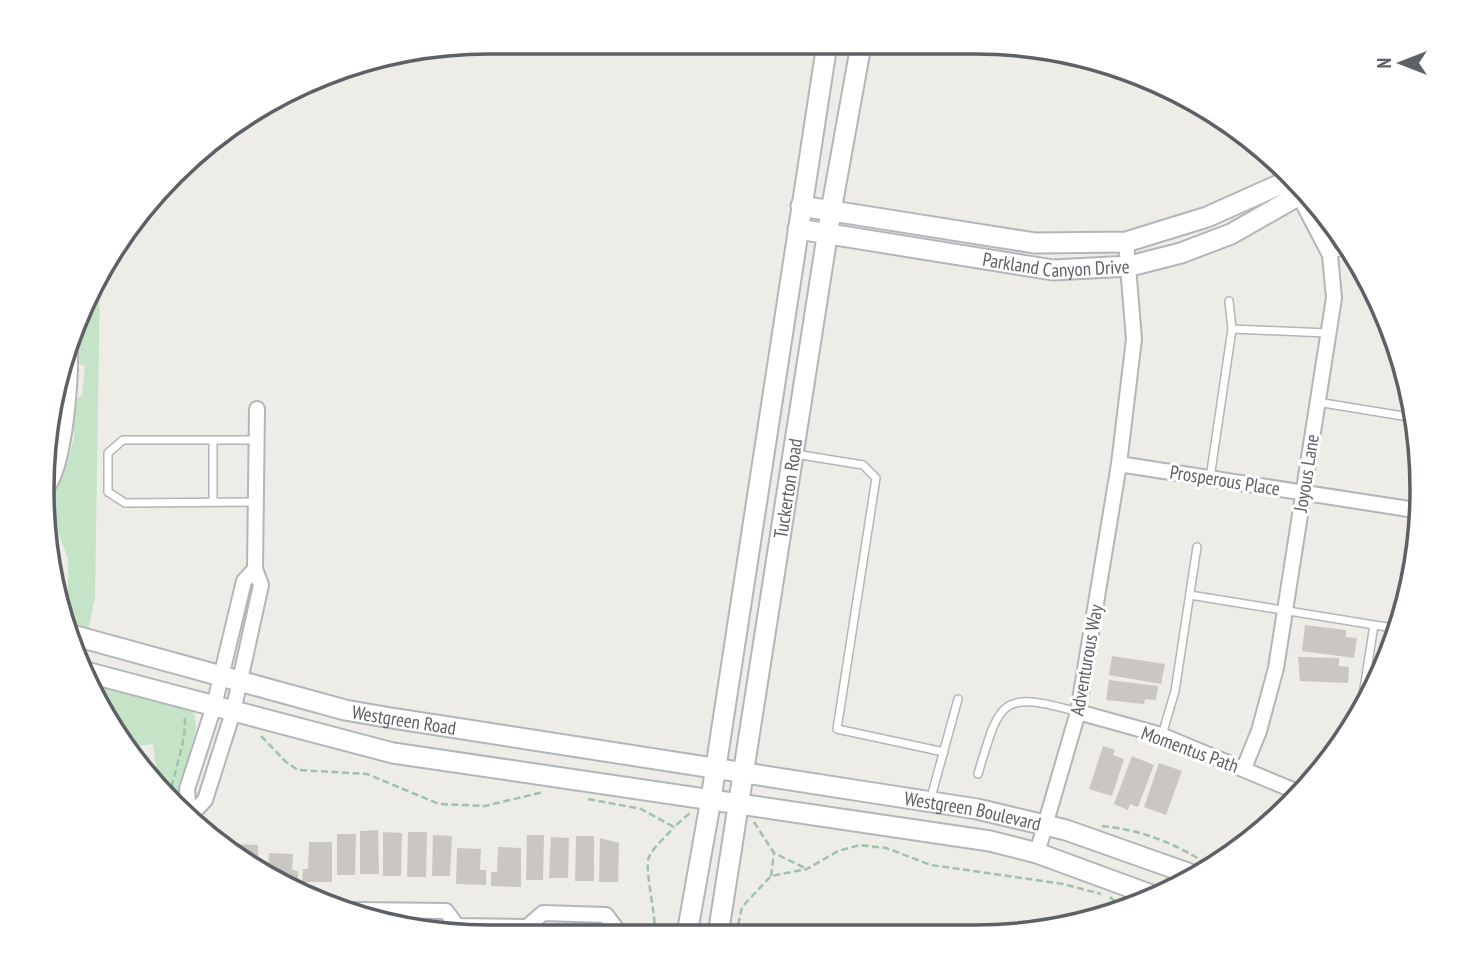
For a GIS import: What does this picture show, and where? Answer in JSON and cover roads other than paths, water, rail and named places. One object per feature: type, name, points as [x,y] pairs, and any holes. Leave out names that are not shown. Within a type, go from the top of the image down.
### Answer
[{"type":"street","name":"Tuckerton Road","points":[[689,925],[711,799],[825,54]]},
{"type":"street","name":"Tuckerton Road","points":[[720,925],[831,211],[859,54]]},
{"type":"street","name":"Parkland Canyon Drive","points":[[802,206],[1035,243],[1125,242],[1290,190]]},
{"type":"street","name":"Parkland Canyon Drive","points":[[798,229],[1053,271],[1130,266],[1181,253],[1231,234],[1291,192]]},
{"type":"street","name":"Joyous Lane","points":[[1244,768],[1269,699],[1334,298],[1330,255],[1306,208]]},
{"type":"street","name":"Adventurous Way","points":[[1037,853],[1078,712],[1119,464],[1134,339],[1130,266],[1125,242]]},
{"type":"street","points":[[54,476],[64,429],[70,374]]},
{"type":"street","points":[[188,803],[187,789],[224,709],[261,585],[255,569],[257,409]]},
{"type":"street","name":"Prosperous Place","points":[[1119,464],[1409,509]]},
{"type":"street","name":"Westgreen Road","points":[[80,637],[371,715],[744,774]]},
{"type":"street","name":"Westgreen Road","points":[[96,675],[393,753],[739,804]]},
{"type":"street","name":"Momentus Path","points":[[1078,712],[1161,735],[1290,789]]},
{"type":"street","name":"Westgreen Boulevard","points":[[744,774],[977,808],[1045,825],[1182,871]]},
{"type":"street","name":"Westgreen Boulevard","points":[[739,804],[990,841],[1037,853],[1142,892]]},
{"type":"street","points":[[378,910],[446,911],[451,923]]},
{"type":"street","points":[[534,925],[543,913],[606,915],[612,925]]},
{"type":"lane","points":[[1330,255],[1339,253]]},
{"type":"lane","points":[[1210,478],[1232,329],[1229,302]]},
{"type":"lane","points":[[1232,329],[1327,333]]},
{"type":"lane","points":[[1317,402],[1403,414]]},
{"type":"lane","points":[[256,502],[125,503],[108,492],[108,453],[123,440],[257,440]]},
{"type":"lane","points":[[213,502],[214,440]]},
{"type":"lane","points":[[794,454],[863,465],[876,478],[837,729],[944,752]]},
{"type":"lane","points":[[1161,735],[1175,691],[1197,547]]},
{"type":"lane","points":[[1190,595],[1388,627]]},
{"type":"lane","points":[[1365,682],[1374,625]]},
{"type":"lane","points":[[930,802],[958,699]]},
{"type":"lane","points":[[978,774],[991,730],[1002,707],[1015,700],[1036,700],[1078,712]]}]
